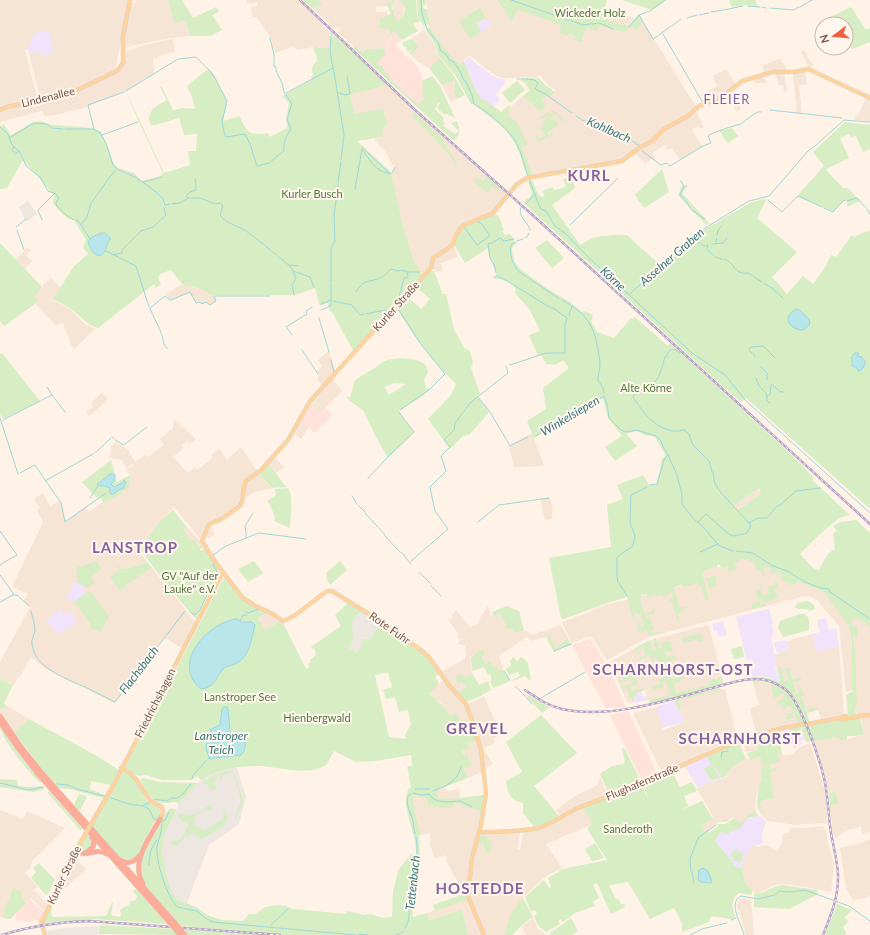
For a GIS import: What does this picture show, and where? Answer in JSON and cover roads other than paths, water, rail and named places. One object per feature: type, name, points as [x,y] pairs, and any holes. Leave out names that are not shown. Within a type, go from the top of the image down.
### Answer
[{"type":"highway","points":[[0,716],[35,765],[153,899],[179,932],[185,935]]},
{"type":"highway","points":[[0,722],[32,767],[88,832],[172,923]]},
{"type":"highway","points":[[117,858],[126,863],[136,860],[158,821]]},
{"type":"highway","points":[[153,899],[140,880],[138,866],[140,855],[158,821]]},
{"type":"highway","points":[[75,850],[84,853],[92,849],[94,841],[88,832]]},
{"type":"highway","points":[[75,850],[85,854],[98,851],[110,855]]},
{"type":"main road","name":"Lindenallee","points":[[0,110],[7,107],[69,94],[117,71],[123,62],[123,36],[130,0]]},
{"type":"main road","name":"Kurler Straße","points":[[223,572],[202,541],[208,526],[224,518],[240,506],[246,481],[261,470],[288,440],[310,401],[431,268],[433,258],[453,244],[453,239],[462,226],[493,213],[517,184],[529,178],[621,161],[654,140],[664,129],[685,118],[699,106],[724,96],[742,81],[774,72],[811,70],[870,98]]},
{"type":"main road","name":"Rote Fuhr","points":[[223,572],[245,599],[273,614],[283,622],[294,616],[330,590],[369,614],[429,657],[441,675],[466,704],[480,746],[486,793],[479,837],[472,858],[468,896],[484,935]]},
{"type":"main road","name":"Friedrichshagen","points":[[88,832],[223,572]]},
{"type":"main road","name":"Flughafenstraße","points":[[480,832],[521,831],[545,826],[572,811],[642,784],[734,742],[747,738],[805,724],[870,715]]},
{"type":"main road","points":[[741,745],[734,742],[739,734],[747,738]]},
{"type":"main road","points":[[121,769],[138,781],[148,798],[162,810],[158,821]]},
{"type":"main road","points":[[479,837],[486,832],[481,825]]},
{"type":"main road","name":"Kurler Straße","points":[[45,935],[41,922],[63,872],[75,850],[88,832]]},
{"type":"water","points":[[105,233],[111,239],[108,242],[106,250],[102,254],[97,255],[92,251],[88,242],[92,237]]},
{"type":"water","points":[[798,309],[809,319],[810,324],[803,330],[791,325],[788,319],[792,312]]},
{"type":"water","points":[[855,353],[859,353],[857,356],[862,357],[865,361],[864,367],[860,371],[852,366],[851,358]]},
{"type":"water","points":[[110,474],[115,475],[114,481],[111,484],[114,487],[124,482],[124,480],[126,483],[124,488],[112,495],[109,492],[110,488],[97,484]]},
{"type":"water","name":"Lanstroper See","points":[[237,619],[242,622],[252,622],[255,625],[248,651],[237,663],[223,669],[212,685],[201,689],[192,679],[189,668],[191,657],[196,646],[215,628],[226,622]]},
{"type":"water","name":"Lanstroper Teich","points":[[227,707],[228,709],[230,731],[235,736],[237,733],[243,734],[245,748],[241,755],[210,759],[206,749],[207,741],[211,729],[220,725],[222,709]]},
{"type":"water","points":[[703,868],[708,871],[712,882],[711,883],[701,882],[698,880],[699,870]]},
{"type":"waterway","name":"Körne","points":[[421,0],[422,14],[427,29],[439,44],[440,50],[446,54],[449,60],[454,62],[461,73],[472,95],[474,104],[485,111],[510,133],[517,144],[528,176]]},
{"type":"waterway","points":[[511,0],[583,25],[599,23],[613,29]]},
{"type":"waterway","points":[[629,27],[639,15],[650,11],[665,0]]},
{"type":"waterway","points":[[808,2],[812,0]]},
{"type":"waterway","points":[[800,7],[807,3]]},
{"type":"waterway","points":[[724,10],[743,6]]},
{"type":"waterway","points":[[748,6],[760,7]]},
{"type":"waterway","points":[[762,7],[766,8]]},
{"type":"waterway","points":[[770,8],[793,10],[799,7]]},
{"type":"waterway","points":[[711,12],[723,10]]},
{"type":"waterway","points":[[699,15],[709,13]]},
{"type":"waterway","points":[[639,15],[653,39],[658,36]]},
{"type":"waterway","points":[[687,18],[697,15]]},
{"type":"waterway","points":[[672,26],[681,19]]},
{"type":"waterway","points":[[659,35],[671,26]]},
{"type":"waterway","points":[[663,34],[703,103]]},
{"type":"waterway","points":[[331,36],[330,51],[332,63]]},
{"type":"waterway","points":[[179,59],[196,57],[215,78],[227,101],[222,122],[225,136],[245,134],[257,166],[269,163],[284,151],[286,137],[291,129],[287,119],[292,104],[284,92],[282,83],[276,71],[276,67],[274,66],[274,55],[270,38]]},
{"type":"waterway","points":[[126,91],[178,59]]},
{"type":"waterway","points":[[332,64],[334,71]]},
{"type":"waterway","points":[[286,93],[333,68]]},
{"type":"waterway","points":[[334,72],[344,135],[341,160]]},
{"type":"waterway","points":[[339,93],[345,95],[350,94],[347,76]]},
{"type":"waterway","name":"Kohlbach","points":[[517,79],[524,79]]},
{"type":"waterway","name":"Kohlbach","points":[[526,79],[535,80],[538,83],[535,89],[543,93]]},
{"type":"waterway","points":[[94,129],[88,105],[124,92]]},
{"type":"waterway","name":"Kohlbach","points":[[544,93],[572,113]]},
{"type":"waterway","points":[[770,110],[842,118]]},
{"type":"waterway","points":[[742,123],[758,112]]},
{"type":"waterway","name":"Kohlbach","points":[[576,116],[582,120],[604,126],[615,133],[624,135],[640,145]]},
{"type":"waterway","name":"Asselner Graben","points":[[630,294],[694,235],[749,201],[769,196],[808,151],[844,120],[870,122]]},
{"type":"waterway","points":[[102,135],[138,122]]},
{"type":"waterway","points":[[9,138],[34,123],[46,124],[52,128],[63,129]]},
{"type":"waterway","name":"Kohlbach","points":[[642,151],[661,165],[666,163],[670,166],[703,146],[711,143],[708,136],[711,134],[741,124]]},
{"type":"waterway","points":[[0,127],[8,134],[12,145],[20,152],[26,166],[40,177],[48,191],[56,194],[59,199],[56,202],[56,205],[67,216],[74,220]]},
{"type":"waterway","points":[[65,129],[94,129],[104,140],[113,165],[119,170],[137,178],[156,192],[163,199],[165,205],[170,204]]},
{"type":"waterway","points":[[14,147],[12,151],[16,154],[18,151]]},
{"type":"waterway","points":[[362,147],[389,173]]},
{"type":"waterway","points":[[355,189],[362,149],[377,168],[385,173],[391,174]]},
{"type":"waterway","points":[[338,183],[341,162]]},
{"type":"waterway","points":[[392,173],[395,167]]},
{"type":"waterway","points":[[107,180],[116,170]]},
{"type":"waterway","points":[[143,182],[162,177]]},
{"type":"waterway","points":[[570,225],[618,178]]},
{"type":"waterway","points":[[195,179],[196,185]]},
{"type":"waterway","name":"Körne","points":[[529,179],[541,209],[546,211],[555,226],[566,234],[588,257],[692,353],[725,375],[746,401],[870,513]]},
{"type":"waterway","points":[[92,202],[107,181]]},
{"type":"waterway","points":[[681,181],[684,187],[680,194],[692,210],[705,219]]},
{"type":"waterway","points":[[331,282],[331,248],[335,241],[334,215],[338,185]]},
{"type":"waterway","points":[[187,198],[187,195],[190,192],[196,190],[196,186]]},
{"type":"waterway","points":[[42,220],[38,210],[55,193]]},
{"type":"waterway","name":"Alte Körne","points":[[526,204],[535,194]]},
{"type":"waterway","points":[[768,200],[782,212],[798,196],[822,207]]},
{"type":"waterway","points":[[179,203],[189,198]]},
{"type":"waterway","points":[[191,198],[200,198],[215,204],[220,203],[223,206],[220,215],[222,218],[250,234],[289,265],[293,270]]},
{"type":"waterway","points":[[847,201],[857,198],[866,208]]},
{"type":"waterway","points":[[824,208],[833,212],[843,201],[846,200]]},
{"type":"waterway","points":[[81,224],[87,217],[91,203]]},
{"type":"waterway","points":[[172,204],[179,203]]},
{"type":"waterway","name":"Alte Körne","points":[[521,207],[520,214],[530,230]]},
{"type":"waterway","points":[[112,255],[122,253],[122,250],[141,231],[153,227],[166,215],[164,208]]},
{"type":"waterway","points":[[867,209],[870,214]]},
{"type":"waterway","points":[[16,227],[26,219]]},
{"type":"waterway","points":[[76,220],[79,222],[90,239]]},
{"type":"waterway","points":[[464,227],[477,245],[490,236],[481,223],[478,222]]},
{"type":"waterway","points":[[717,235],[718,230],[722,226]]},
{"type":"waterway","points":[[17,230],[24,250]]},
{"type":"waterway","name":"Alte Körne","points":[[525,238],[529,233]]},
{"type":"waterway","points":[[496,273],[494,264],[490,258],[488,244],[500,238],[504,241],[514,239]]},
{"type":"waterway","points":[[716,242],[717,238]]},
{"type":"waterway","points":[[713,244],[723,243],[727,238]]},
{"type":"waterway","name":"Alte Körne","points":[[517,241],[523,239]]},
{"type":"waterway","points":[[693,241],[697,241]]},
{"type":"waterway","name":"Alte Körne","points":[[515,242],[511,245],[511,255],[518,271],[558,298]]},
{"type":"waterway","points":[[698,242],[704,246],[708,245],[707,248]]},
{"type":"waterway","points":[[708,250],[713,255]]},
{"type":"waterway","points":[[106,251],[136,266],[149,307]]},
{"type":"waterway","points":[[715,257],[722,259]]},
{"type":"waterway","points":[[724,259],[731,263],[737,271],[748,273],[753,276]]},
{"type":"waterway","points":[[290,265],[298,266]]},
{"type":"waterway","points":[[356,292],[363,283],[380,278],[391,269],[407,272]]},
{"type":"waterway","points":[[293,271],[310,277],[314,287]]},
{"type":"waterway","points":[[293,272],[296,278],[292,285],[294,295]]},
{"type":"waterway","points":[[398,302],[404,278],[408,277],[407,272],[419,272]]},
{"type":"waterway","points":[[497,276],[556,310],[567,318],[565,325],[565,353],[546,353],[510,365]]},
{"type":"waterway","points":[[757,279],[762,282]]},
{"type":"waterway","points":[[321,310],[331,306],[331,284]]},
{"type":"waterway","points":[[765,284],[783,298]]},
{"type":"waterway","points":[[171,300],[190,292],[196,303],[200,302],[202,304],[206,302],[210,305],[216,301],[214,296]]},
{"type":"waterway","points":[[168,349],[164,344],[163,337],[150,308],[165,296],[170,300]]},
{"type":"waterway","points":[[215,296],[270,296]]},
{"type":"waterway","points":[[321,304],[331,300]]},
{"type":"waterway","name":"Alte Körne","points":[[562,300],[581,313],[586,318],[593,330],[600,359],[598,380],[604,393]]},
{"type":"waterway","points":[[333,301],[352,305],[360,315],[364,314]]},
{"type":"waterway","points":[[569,315],[572,306]]},
{"type":"waterway","points":[[292,335],[286,327],[307,314],[306,311],[312,307]]},
{"type":"waterway","points":[[397,307],[420,343],[445,374],[429,390],[400,410]]},
{"type":"waterway","points":[[366,314],[385,310],[389,311]]},
{"type":"waterway","points":[[319,318],[329,352]]},
{"type":"waterway","points":[[749,349],[751,347],[763,346],[775,358]]},
{"type":"waterway","points":[[302,350],[318,374]]},
{"type":"waterway","points":[[666,357],[668,352],[672,350],[680,353]]},
{"type":"waterway","points":[[749,350],[752,353]]},
{"type":"waterway","points":[[753,353],[755,357]]},
{"type":"waterway","points":[[665,357],[657,380],[639,391],[633,397],[640,408],[654,423],[674,431],[685,430]]},
{"type":"waterway","points":[[331,360],[332,364]]},
{"type":"waterway","points":[[332,365],[334,372]]},
{"type":"waterway","points":[[411,561],[448,529],[435,511],[430,487],[446,471],[441,456],[450,447],[444,440],[454,430],[455,423],[471,402],[508,373],[506,366]]},
{"type":"waterway","points":[[761,367],[767,373]]},
{"type":"waterway","points":[[767,374],[768,380]]},
{"type":"waterway","points":[[756,378],[759,386],[767,396]]},
{"type":"waterway","points":[[771,384],[781,392],[784,392]]},
{"type":"waterway","points":[[770,394],[771,386]]},
{"type":"waterway","points":[[42,400],[52,395],[47,387]]},
{"type":"waterway","points":[[52,395],[65,412]]},
{"type":"waterway","points":[[769,395],[767,396],[767,401],[770,403]]},
{"type":"waterway","name":"Alte Körne","points":[[536,436],[604,396],[609,418],[621,430],[626,432],[637,430],[656,436],[661,441],[677,475],[682,495],[682,504],[693,518],[720,546],[733,551]]},
{"type":"waterway","points":[[478,397],[490,412],[509,444]]},
{"type":"waterway","points":[[3,420],[40,401]]},
{"type":"waterway","points":[[388,457],[414,432],[398,411]]},
{"type":"waterway","points":[[0,418],[18,474]]},
{"type":"waterway","points":[[125,444],[147,427]]},
{"type":"waterway","points":[[685,431],[689,434],[693,445],[709,461],[712,472]]},
{"type":"waterway","points":[[509,446],[528,437]]},
{"type":"waterway","points":[[95,453],[111,438]]},
{"type":"waterway","points":[[115,440],[124,445]]},
{"type":"waterway","points":[[45,481],[93,454]]},
{"type":"waterway","points":[[650,485],[657,484],[664,460],[668,455]]},
{"type":"waterway","points":[[370,476],[387,458]]},
{"type":"waterway","points":[[20,473],[35,465],[61,503],[65,522],[106,493]]},
{"type":"waterway","points":[[713,472],[715,484],[722,494]]},
{"type":"waterway","points":[[90,498],[98,485]]},
{"type":"waterway","points":[[618,582],[617,557],[633,546],[635,536],[630,523],[631,495],[647,487]]},
{"type":"waterway","points":[[749,523],[758,518],[767,518],[777,506],[796,491],[820,488]]},
{"type":"waterway","points":[[723,495],[751,525],[747,533],[739,535]]},
{"type":"waterway","points":[[352,496],[357,504]]},
{"type":"waterway","points":[[478,522],[499,505],[549,498]]},
{"type":"waterway","points":[[358,505],[365,512]]},
{"type":"waterway","points":[[246,537],[245,526],[253,513]]},
{"type":"waterway","points":[[365,513],[378,527]]},
{"type":"waterway","points":[[698,522],[706,514],[729,534],[733,536],[738,535]]},
{"type":"waterway","points":[[379,528],[385,535]]},
{"type":"waterway","points":[[0,531],[17,555],[0,566]]},
{"type":"waterway","name":"Flachsbach","points":[[216,560],[213,555],[226,546],[259,533],[306,539]]},
{"type":"waterway","points":[[385,536],[398,550]]},
{"type":"waterway","points":[[706,549],[718,544]]},
{"type":"waterway","points":[[700,552],[705,550]]},
{"type":"waterway","points":[[399,551],[405,556]]},
{"type":"waterway","name":"Alte Körne","points":[[736,551],[753,553],[771,565],[787,571],[805,582],[820,588],[829,589],[830,592],[870,619]]},
{"type":"waterway","points":[[405,557],[411,564]]},
{"type":"waterway","name":"Flachsbach","points":[[214,562],[213,565],[216,569]]},
{"type":"waterway","name":"Flachsbach","points":[[190,612],[195,615],[200,610],[216,576],[217,570]]},
{"type":"waterway","points":[[419,572],[431,584]]},
{"type":"waterway","points":[[0,575],[13,595]]},
{"type":"waterway","points":[[619,583],[627,596]]},
{"type":"waterway","points":[[431,586],[441,596]]},
{"type":"waterway","points":[[0,602],[13,595]]},
{"type":"waterway","name":"Flachsbach","points":[[14,595],[17,595],[29,606]]},
{"type":"waterway","points":[[246,612],[248,613],[259,609]]},
{"type":"waterway","name":"Flachsbach","points":[[31,611],[35,625],[32,644],[38,659],[51,671],[82,686]]},
{"type":"waterway","name":"Flachsbach","points":[[83,686],[115,702],[185,611]]},
{"type":"waterway","points":[[242,617],[243,615],[246,615]]},
{"type":"waterway","points":[[241,621],[240,620],[242,618]]},
{"type":"waterway","points":[[554,651],[571,644]]},
{"type":"waterway","points":[[504,671],[510,680]]},
{"type":"waterway","points":[[541,698],[585,672]]},
{"type":"waterway","points":[[515,686],[525,696]]},
{"type":"waterway","points":[[526,697],[532,704]]},
{"type":"waterway","points":[[721,757],[722,752],[728,751]]},
{"type":"waterway","points":[[192,779],[193,775],[209,758]]},
{"type":"waterway","points":[[433,791],[451,783],[457,776],[461,766]]},
{"type":"waterway","points":[[0,783],[29,790],[43,787]]},
{"type":"waterway","points":[[57,784],[68,785],[104,796]]},
{"type":"waterway","points":[[154,799],[167,801],[172,798],[177,798],[182,795],[191,784]]},
{"type":"waterway","points":[[415,789],[429,789]]},
{"type":"waterway","name":"Tettenbach","points":[[413,793],[422,795],[429,794],[432,798],[438,801],[460,801],[472,807]]},
{"type":"waterway","name":"Tettenbach","points":[[411,794],[408,796],[407,803],[413,821],[415,834]]},
{"type":"waterway","points":[[111,798],[129,804],[143,806],[149,809],[154,819],[157,820]]},
{"type":"waterway","points":[[143,805],[149,803]]},
{"type":"waterway","points":[[161,822],[165,820],[169,812]]},
{"type":"waterway","points":[[161,822],[162,825],[157,847],[158,861],[166,887],[177,907],[197,911],[205,918],[213,922],[355,935]]},
{"type":"waterway","points":[[691,871],[690,859],[698,838],[716,825]]},
{"type":"waterway","name":"Tettenbach","points":[[405,928],[408,920],[409,895],[417,852],[416,837]]},
{"type":"waterway","points":[[149,865],[151,851],[157,840]]},
{"type":"waterway","points":[[692,872],[694,883]]},
{"type":"waterway","points":[[744,935],[735,909],[737,899],[741,896],[758,899],[775,895],[780,891],[789,892],[805,890],[849,906],[870,921]]},
{"type":"waterway","points":[[271,925],[288,909]]},
{"type":"waterway","points":[[731,920],[736,918]]},
{"type":"waterway","points":[[690,935],[702,929],[727,923]]},
{"type":"waterway","name":"Tettenbach","points":[[396,935],[403,932]]},
{"type":"waterway","name":"Tettenbach","points":[[358,934],[368,935]]},
{"type":"railway","points":[[300,0],[414,109],[538,220],[870,524]]},
{"type":"railway","points":[[525,690],[552,706],[579,712],[616,711],[634,708],[749,679],[759,679],[775,683],[786,690],[798,706],[809,731],[822,769],[826,790],[838,882],[834,905],[823,935]]},
{"type":"railway","points":[[2,935],[45,925],[89,921],[280,935]]},
{"type":"district","name":"FLEIER","points":[[727,99]]},
{"type":"district","name":"KURL","points":[[589,176]]},
{"type":"district","name":"LANSTROP","points":[[135,548]]},
{"type":"district","name":"SCHARNHORST-OST","points":[[673,670]]},
{"type":"district","name":"GREVEL","points":[[477,729]]},
{"type":"district","name":"SCHARNHORST","points":[[740,739]]},
{"type":"district","name":"HOSTEDDE","points":[[480,889]]},
{"type":"park label","name":"Wickeder Holz","points":[[590,13]]},
{"type":"park label","name":"Kurler Busch","points":[[312,194]]},
{"type":"park label","name":"GV \"Auf der Lauke\" e.V.","points":[[190,582]]},
{"type":"park label","name":"Hienbergwald","points":[[317,718]]},
{"type":"park label","name":"Sanderoth","points":[[628,829]]},
{"type":"water label","name":"Winkelsiepen","points":[[570,416]]}]
